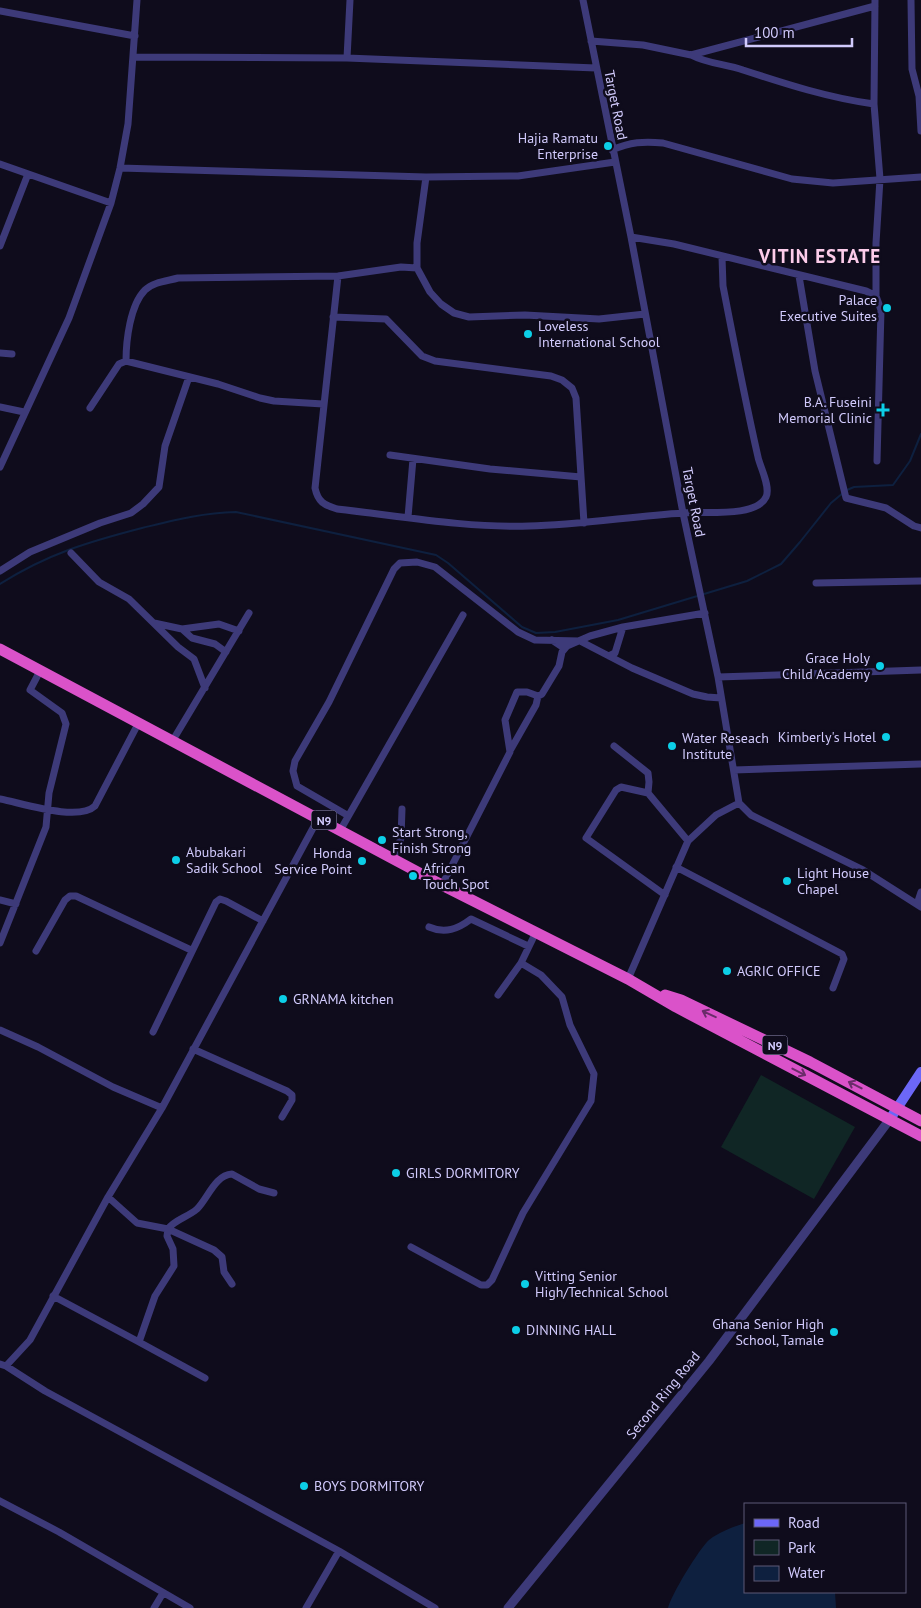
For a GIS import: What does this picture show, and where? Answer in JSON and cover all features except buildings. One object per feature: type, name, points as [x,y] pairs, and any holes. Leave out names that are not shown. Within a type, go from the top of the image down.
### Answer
[{"type":"highway","name":"N9","points":[[0,649],[442,884],[649,990],[726,1034],[921,1136]]},
{"type":"highway","name":"N9","points":[[649,990],[681,1000],[752,1034],[921,1121]]},
{"type":"main road","name":"Second Ring Road","points":[[890,1119],[921,1072]]},
{"type":"street","points":[[0,467],[69,318],[111,203],[128,124],[138,0]]},
{"type":"street","points":[[347,58],[350,0]]},
{"type":"street","name":"Target Road","points":[[583,0],[631,237],[683,513],[718,677],[739,803]]},
{"type":"street","points":[[911,0],[912,69],[919,96],[921,131]]},
{"type":"street","points":[[691,55],[875,3],[874,104],[880,179],[876,242],[876,296],[881,310],[877,461]]},
{"type":"street","points":[[0,11],[135,36]]},
{"type":"street","points":[[591,41],[643,45],[691,55],[701,60],[741,69],[843,100],[874,104]]},
{"type":"street","points":[[133,57],[347,58],[596,68]]},
{"type":"street","points":[[612,150],[627,143],[642,141],[663,143],[792,179],[833,183],[921,177]]},
{"type":"street","points":[[120,168],[426,177],[518,176],[615,162]]},
{"type":"street","points":[[0,164],[111,203]]},
{"type":"street","points":[[0,246],[28,174]]},
{"type":"street","points":[[426,177],[417,243],[418,268],[430,292],[441,304],[454,313],[469,317],[525,315],[599,319],[645,314]]},
{"type":"street","points":[[631,237],[674,244],[866,291],[876,296]]},
{"type":"street","points":[[338,276],[315,488],[317,498],[324,506],[337,509],[472,524],[527,526],[584,523],[683,513],[734,514],[761,503],[766,497],[767,491],[758,457],[724,286],[722,257]]},
{"type":"street","points":[[126,361],[128,332],[139,300],[145,290],[157,283],[178,278],[338,276],[401,268],[418,268]]},
{"type":"street","points":[[799,276],[815,371],[846,498],[886,508],[914,526],[921,528]]},
{"type":"street","points":[[334,316],[386,319],[422,356],[435,361],[507,370],[562,380],[572,388],[576,398],[584,523]]},
{"type":"street","points":[[0,353],[12,354]]},
{"type":"street","points":[[90,408],[119,364],[126,361],[188,376],[274,401],[323,404]]},
{"type":"street","points":[[0,571],[30,552],[100,523],[131,513],[143,504],[159,487],[165,446],[188,376]]},
{"type":"street","points":[[0,407],[24,412]]},
{"type":"street","points":[[390,455],[581,477]]},
{"type":"street","points":[[408,517],[413,459]]},
{"type":"street","points":[[71,553],[99,582],[129,599],[194,659],[205,688]]},
{"type":"street","points":[[347,815],[297,786],[293,771],[295,761],[329,702],[394,569],[400,563],[417,562],[435,567],[518,632],[534,640],[580,641],[693,694],[721,698]]},
{"type":"street","points":[[816,583],[921,581]]},
{"type":"street","points":[[552,639],[561,646],[567,646],[590,636],[623,627],[705,611]]},
{"type":"street","points":[[173,740],[249,614]]},
{"type":"street","points":[[341,829],[347,815],[463,615]]},
{"type":"street","points":[[153,623],[182,629],[219,624],[239,631]]},
{"type":"street","points":[[609,656],[615,653],[623,627]]},
{"type":"street","points":[[182,629],[192,638],[215,644],[226,652]]},
{"type":"street","points":[[442,884],[511,749],[536,705],[538,696],[542,694],[559,666],[562,652],[567,646]]},
{"type":"street","points":[[718,677],[921,670]]},
{"type":"street","points":[[0,943],[46,827],[54,772],[66,724],[62,713],[30,690],[40,671]]},
{"type":"street","points":[[511,749],[505,720],[512,703],[518,692],[527,692],[538,696]]},
{"type":"street","points":[[0,799],[76,812],[90,810],[95,806],[139,722]]},
{"type":"street","points":[[614,746],[648,773],[648,793]]},
{"type":"street","points":[[734,770],[921,764]]},
{"type":"street","points":[[665,895],[586,838],[616,790],[621,787],[648,793],[688,841]]},
{"type":"street","points":[[628,979],[688,841],[716,815],[739,803],[751,815],[864,870],[919,905],[921,892]]},
{"type":"street","points":[[394,857],[400,838],[402,809]]},
{"type":"street","points":[[319,817],[162,1108],[108,1197],[30,1340],[20,1354],[3,1365],[148,1449],[339,1551],[435,1608]]},
{"type":"street","points":[[676,867],[842,954],[844,959],[833,988]]},
{"type":"street","points":[[36,951],[65,900],[70,896],[76,896],[191,950]]},
{"type":"street","points":[[0,900],[16,904]]},
{"type":"street","points":[[153,1032],[191,950],[216,902],[220,900],[263,921]]},
{"type":"street","points":[[429,927],[446,931],[462,926],[471,919],[528,946]]},
{"type":"street","points":[[498,995],[521,963],[536,932]]},
{"type":"street","points":[[411,1247],[481,1285],[487,1285],[492,1280],[523,1212],[591,1101],[594,1074],[570,1025],[562,996],[541,976],[521,963]]},
{"type":"street","points":[[0,1030],[38,1047],[113,1087],[162,1108]]},
{"type":"street","points":[[193,1049],[287,1091],[292,1095],[292,1100],[282,1117]]},
{"type":"street","name":"Second Ring Road","points":[[508,1608],[715,1354],[890,1119]]},
{"type":"street","points":[[139,1342],[155,1296],[174,1266],[173,1249],[167,1236],[168,1229],[196,1209],[219,1178],[227,1174],[274,1193]]},
{"type":"street","points":[[108,1197],[137,1223],[168,1229],[214,1250],[222,1258],[224,1272],[232,1284]]},
{"type":"street","points":[[53,1296],[205,1378]]},
{"type":"street","points":[[0,1501],[190,1608]]},
{"type":"street","points":[[306,1608],[339,1551]]},
{"type":"street","points":[[154,1608],[164,1592]]},
{"type":"green space","points":[[761,1075],[855,1127],[814,1199],[721,1147]]},
{"type":"water","points":[[744,1523],[744,1593],[835,1593],[836,1608],[668,1608],[692,1562],[704,1545],[709,1540]]},
{"type":"waterway","points":[[847,490],[854,487],[893,485],[910,461],[921,434]]},
{"type":"waterway","points":[[0,584],[51,557],[104,538],[188,517],[236,512],[436,555],[448,563],[522,627],[536,633],[555,632],[618,620],[747,581],[781,564],[831,503],[843,493]]},
{"type":"place","name":"Hajia Ramatu Enterprise","points":[[608,146]]},
{"type":"place","name":"Palace Executive Suites","points":[[887,308]]},
{"type":"place","name":"Loveless International School","points":[[528,334]]},
{"type":"place","name":"B.A. Fuseini Memorial Clinic","points":[[883,410]]},
{"type":"place","name":"Grace Holy Child Academy","points":[[880,666]]},
{"type":"place","name":"Kimberly's Hotel","points":[[886,737]]},
{"type":"place","name":"Water Reseach Institute","points":[[672,746]]},
{"type":"place","name":"Start Strong, Finish Strong","points":[[382,840]]},
{"type":"place","name":"Abubakari Sadik School","points":[[176,860]]},
{"type":"place","name":"Honda Service Point","points":[[362,861]]},
{"type":"place","name":"African Touch Spot","points":[[413,876]]},
{"type":"place","name":"Light House Chapel","points":[[787,881]]},
{"type":"place","name":"AGRIC OFFICE","points":[[727,971]]},
{"type":"place","name":"GRNAMA kitchen","points":[[283,999]]},
{"type":"place","name":"GIRLS DORMITORY","points":[[396,1173]]},
{"type":"place","name":"Vitting Senior High/Technical School","points":[[525,1284]]},
{"type":"place","name":"DINNING HALL","points":[[516,1330]]},
{"type":"place","name":"Ghana Senior High School, Tamale","points":[[834,1332]]},
{"type":"place","name":"BOYS DORMITORY","points":[[304,1486]]},
{"type":"district","name":"VITIN ESTATE","points":[[820,256]]}]
